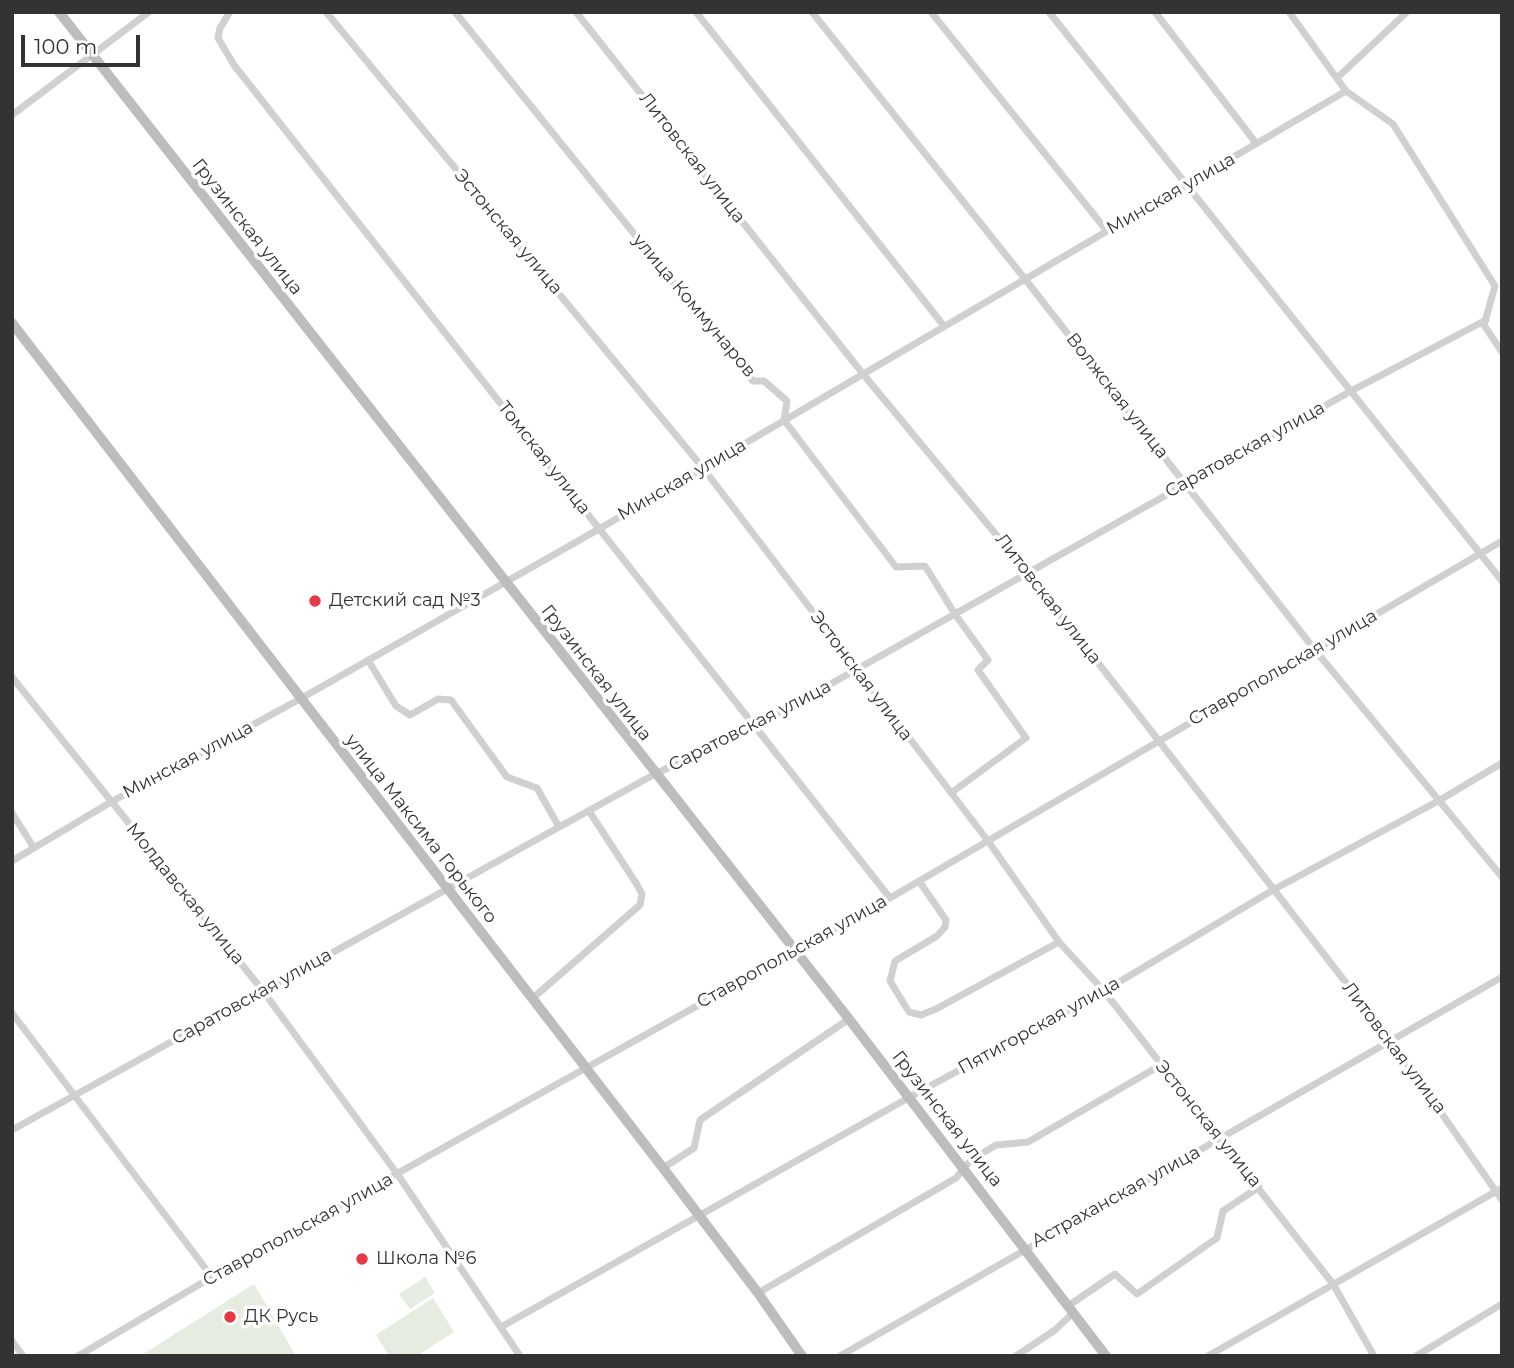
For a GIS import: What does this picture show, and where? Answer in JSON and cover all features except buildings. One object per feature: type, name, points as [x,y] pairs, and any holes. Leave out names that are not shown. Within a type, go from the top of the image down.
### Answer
[{"type":"main road","name":"Грузинская улица","points":[[59,12],[910,1097],[1106,1356]]},
{"type":"main road","name":"улица Максима Горького","points":[[12,323],[699,1215],[802,1356]]},
{"type":"street","points":[[12,114],[149,12]]},
{"type":"street","name":"Томская улица","points":[[230,12],[220,28],[218,38],[224,50],[890,898]]},
{"type":"street","name":"Эстонская улица","points":[[326,12],[702,468],[988,841],[1059,942],[1104,991],[1333,1284],[1374,1356]]},
{"type":"street","name":"улица Коммунаров","points":[[455,12],[753,381],[764,381],[787,401],[784,420],[896,567],[925,566],[988,660],[978,670],[1026,738],[951,793]]},
{"type":"street","name":"Литовская улица","points":[[576,12],[863,374],[1028,573],[1391,1041],[1499,1190],[1502,1199]]},
{"type":"street","points":[[696,12],[944,326]]},
{"type":"street","name":"Волжская улица","points":[[812,12],[1315,650],[1502,877]]},
{"type":"street","points":[[931,12],[1107,231]]},
{"type":"street","points":[[1049,12],[1502,581]]},
{"type":"street","points":[[1155,12],[1256,144]]},
{"type":"street","points":[[1289,12],[1346,91],[1393,124],[1496,286],[1484,325],[1502,352]]},
{"type":"street","points":[[1336,78],[1407,12]]},
{"type":"street","name":"Минская улица","points":[[12,861],[111,802],[300,699],[599,529],[1346,91]]},
{"type":"street","name":"Саратовская улица","points":[[12,1130],[655,774],[756,726],[1351,391],[1486,320]]},
{"type":"street","name":"Ставропольская улица","points":[[78,1356],[212,1277],[890,898],[1502,541]]},
{"type":"street","points":[[368,660],[396,706],[410,715],[438,699],[451,700],[507,777],[537,788],[559,827]]},
{"type":"street","name":"Молдавская улица","points":[[12,677],[263,991],[398,1175],[520,1356]]},
{"type":"street","name":"Пятигорская улица","points":[[500,1327],[1104,991],[1273,890],[1440,800],[1502,762]]},
{"type":"street","points":[[533,998],[640,905],[642,894],[589,811]]},
{"type":"street","points":[[12,813],[34,848]]},
{"type":"street","points":[[919,881],[946,920],[945,927],[937,936],[895,961],[890,981],[909,1012],[920,1015],[936,1009],[1059,942]]},
{"type":"street","name":"Астраханская улица","points":[[840,1356],[1502,977]]},
{"type":"street","points":[[12,1013],[212,1277]]},
{"type":"street","points":[[663,1168],[694,1148],[699,1120],[849,1019]]},
{"type":"street","points":[[758,1293],[956,1178],[971,1160],[996,1145],[1028,1142],[1161,1065]]},
{"type":"street","points":[[1016,1356],[1055,1330],[1070,1309],[1115,1274],[1137,1294],[1217,1238],[1223,1211],[1259,1187]]},
{"type":"street","points":[[1208,1356],[1499,1190]]},
{"type":"street","points":[[1416,1356],[1502,1304]]},
{"type":"street","points":[[12,1341],[23,1356]]},
{"type":"shaded area","points":[[425,1277],[435,1293],[410,1309],[399,1294]]},
{"type":"shaded area","points":[[254,1284],[296,1356],[140,1356]]},
{"type":"shaded area","points":[[433,1298],[454,1332],[417,1356],[389,1356],[376,1335]]},
{"type":"place","name":"Детский сад №3","points":[[315,601]]},
{"type":"place","name":"Школа №6","points":[[362,1259]]},
{"type":"place","name":"ДК Русь","points":[[230,1317]]}]
